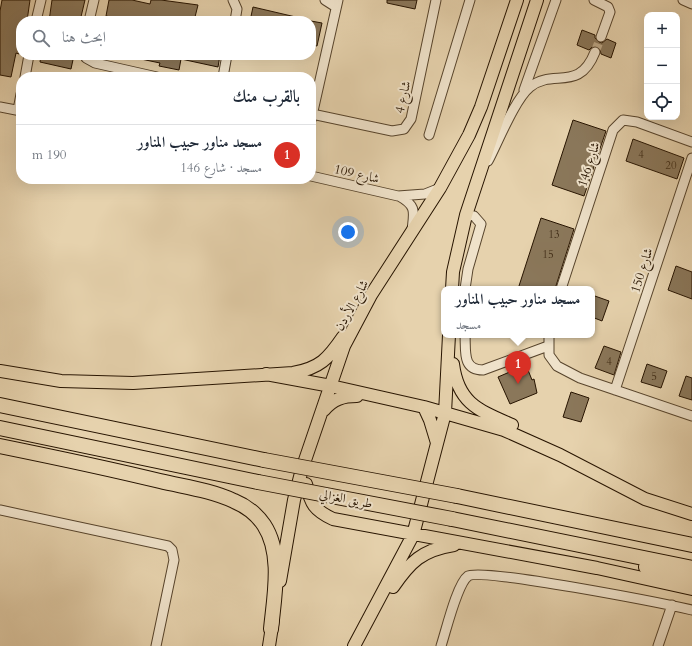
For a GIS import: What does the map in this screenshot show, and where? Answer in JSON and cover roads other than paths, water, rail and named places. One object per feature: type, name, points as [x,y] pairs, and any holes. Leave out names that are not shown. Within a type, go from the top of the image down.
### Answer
[{"type":"highway","name":"طريق الغزالي","points":[[0,405],[264,460],[457,496],[692,545]]},
{"type":"highway","name":"طريق الغزالي","points":[[0,428],[258,482],[452,518],[692,568]]},
{"type":"highway","points":[[0,446],[204,490],[234,501],[249,509],[264,526],[273,550],[274,590],[271,629]]},
{"type":"highway","points":[[532,535],[692,580]]},
{"type":"main road","name":"شارع الأردن","points":[[269,646],[293,506],[302,469],[344,346],[371,294],[412,234],[440,188],[469,135],[481,107],[517,0]]},
{"type":"main road","points":[[452,286],[453,272],[466,215],[537,0]]},
{"type":"main road","points":[[0,371],[61,381],[125,383],[303,371],[321,364],[330,356],[371,294]]},
{"type":"main road","points":[[354,646],[413,535],[445,413],[449,338]]},
{"type":"main road","points":[[449,338],[456,382],[467,400],[485,413],[522,430],[560,455]]},
{"type":"main road","points":[[266,374],[330,386],[424,407],[504,430],[560,455],[645,499],[692,514]]},
{"type":"main road","points":[[322,411],[332,401],[341,397],[378,397]]},
{"type":"main road","points":[[424,407],[430,420],[437,447]]},
{"type":"main road","points":[[302,469],[313,505],[324,515],[333,519],[589,567],[692,589]]},
{"type":"main road","points":[[364,629],[404,571],[416,558],[434,549],[453,545],[475,546]]},
{"type":"street","points":[[37,16],[41,0]]},
{"type":"street","points":[[90,16],[94,0]]},
{"type":"street","points":[[325,0],[337,4]]},
{"type":"street","name":"شارع 4","points":[[316,118],[392,131],[404,129],[409,125],[436,0]]},
{"type":"street","points":[[429,135],[470,0]]},
{"type":"street","points":[[476,184],[523,93],[556,0]]},
{"type":"street","points":[[594,0],[608,7],[610,12],[601,37]]},
{"type":"street","points":[[683,0],[692,4]]},
{"type":"street","points":[[235,1],[237,9],[236,16]]},
{"type":"street","name":"شارع 4","points":[[316,99],[337,4]]},
{"type":"street","points":[[523,93],[536,82],[544,79],[569,78],[578,73],[588,66],[595,52]]},
{"type":"street","points":[[26,72],[28,60]]},
{"type":"street","points":[[90,60],[95,63],[135,72]]},
{"type":"street","points":[[224,72],[226,60]]},
{"type":"street","points":[[0,107],[16,110]]},
{"type":"street","name":"شارع 146","points":[[562,286],[613,130],[624,120],[638,122],[692,142]]},
{"type":"street","name":"شارع 150","points":[[615,390],[692,158]]},
{"type":"street","name":"شارع 109","points":[[316,177],[398,196],[410,202],[414,212],[412,234]]},
{"type":"street","name":"شارع 109","points":[[398,196],[425,194],[440,188]]},
{"type":"street","points":[[466,215],[474,216],[481,224],[468,269],[466,286]]},
{"type":"street","points":[[465,338],[466,359],[468,365],[475,370],[483,370],[548,346]]},
{"type":"street","points":[[549,338],[549,355],[557,366],[580,378],[692,416]]},
{"type":"street","points":[[0,510],[168,546],[174,555],[174,560],[156,646]]},
{"type":"street","points":[[441,646],[460,588],[467,577],[472,574],[492,575],[672,605],[692,610]]},
{"type":"street","points":[[658,646],[672,605]]},
{"type":"tunnel","points":[[595,52],[601,37]]},
{"type":"place","name":"مسجد مناور حبيب المناور","points":[[518,384]]}]
